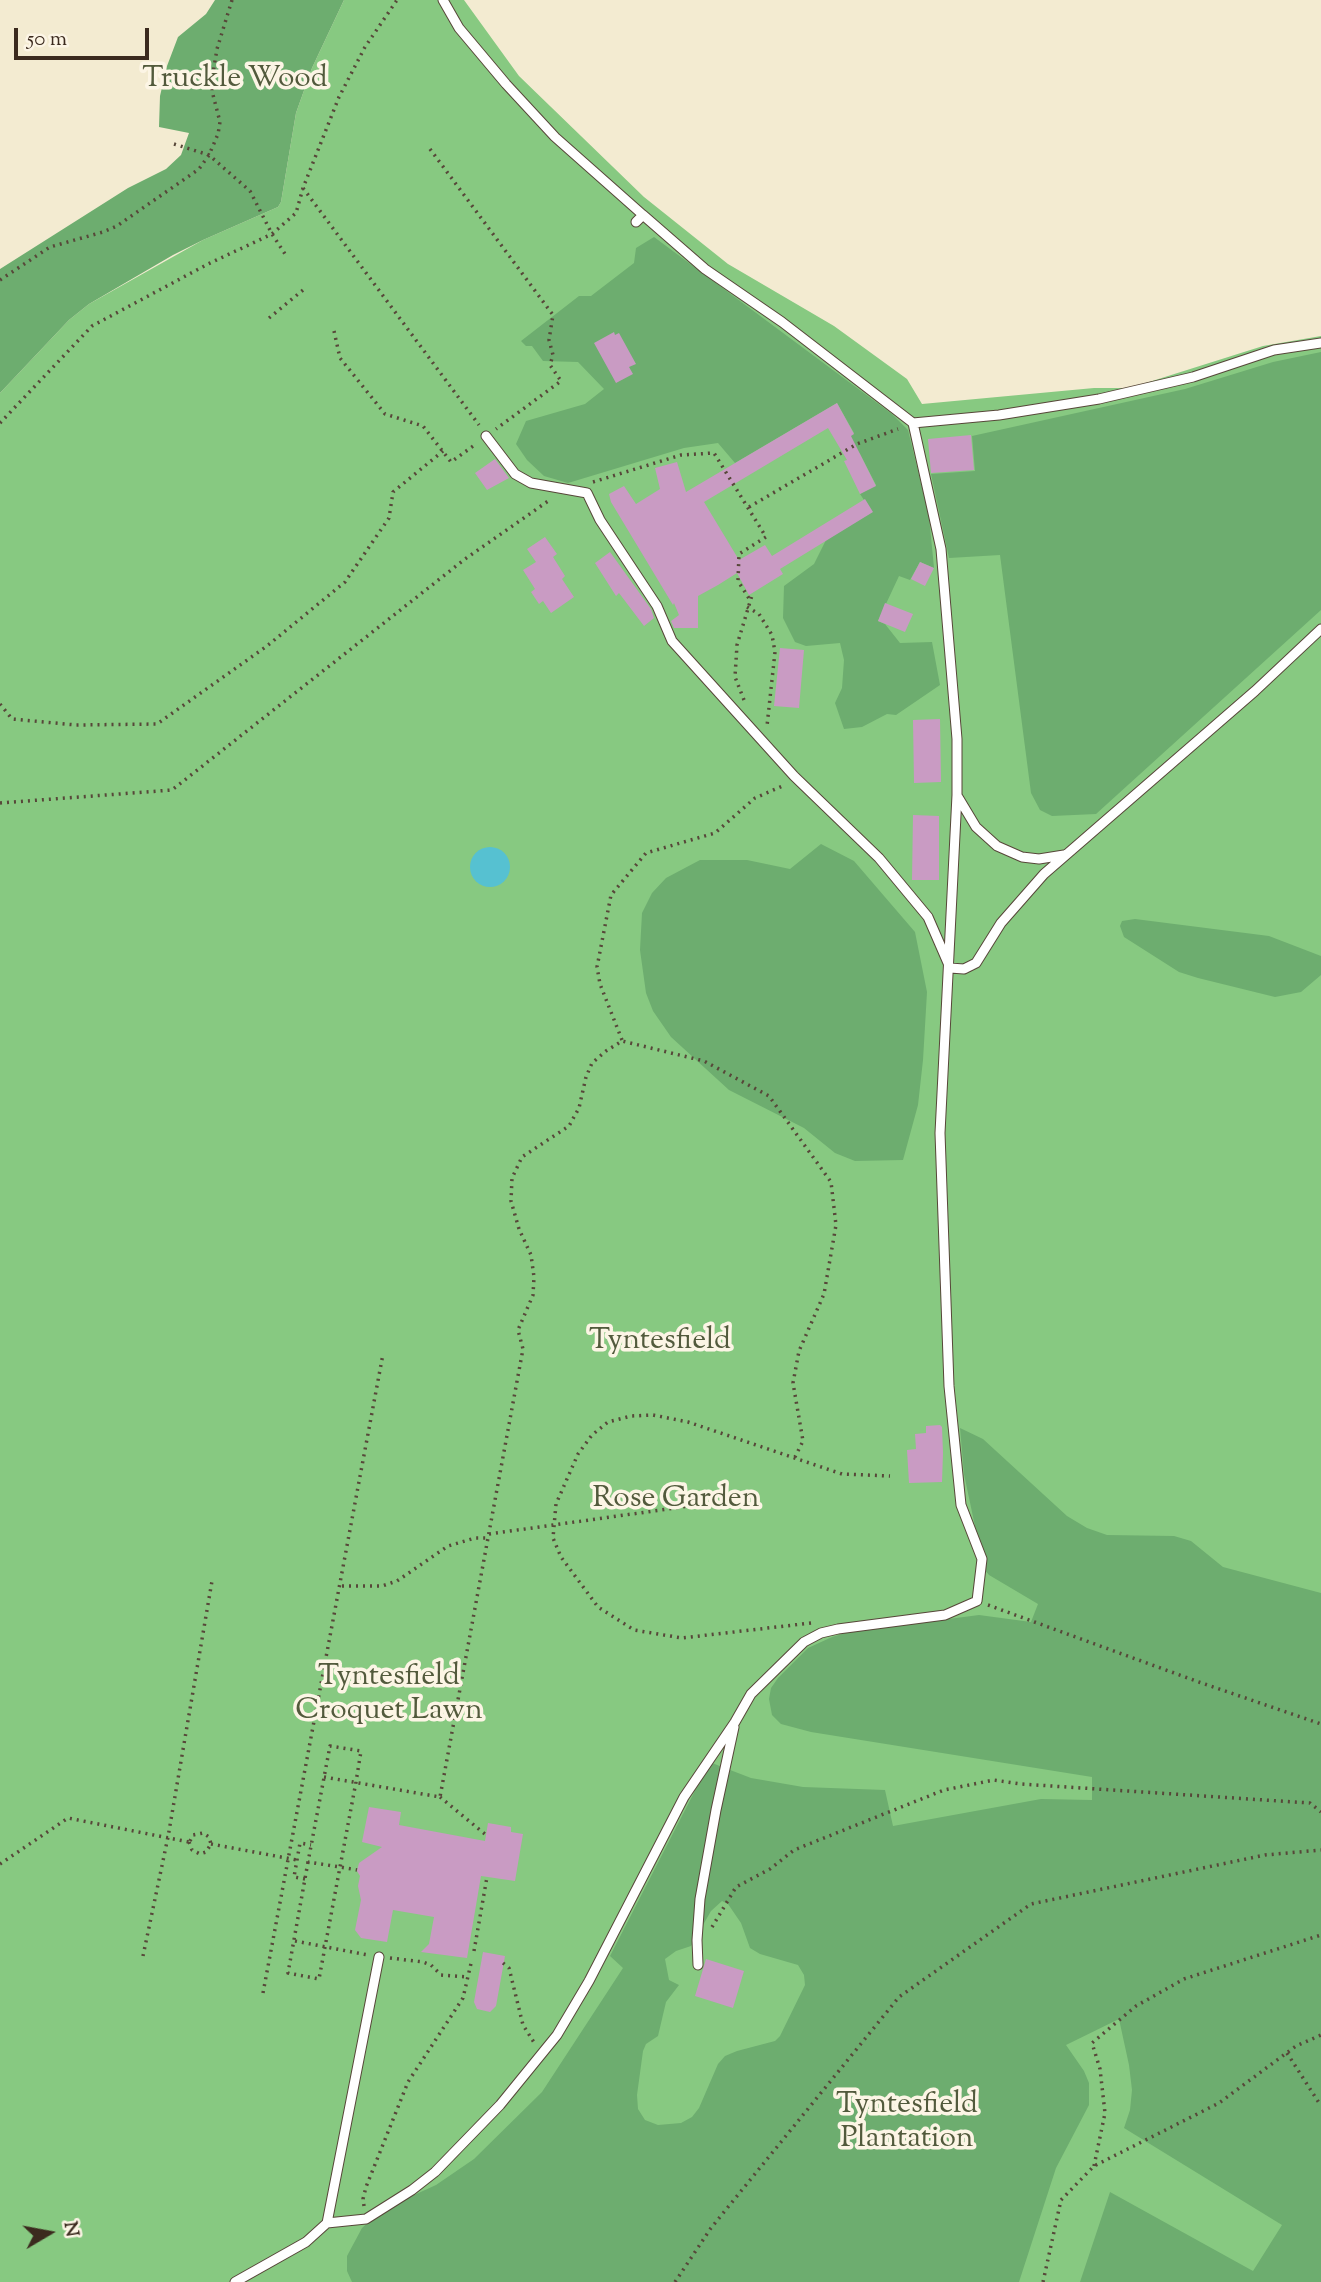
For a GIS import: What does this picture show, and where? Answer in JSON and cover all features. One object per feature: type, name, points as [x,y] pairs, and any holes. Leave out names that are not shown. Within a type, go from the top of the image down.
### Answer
[{"type":"lane","points":[[235,2282],[306,2242],[327,2223],[366,2219],[412,2190],[435,2172],[500,2105],[547,2049],[589,1981],[684,1797],[736,1722],[751,1694],[804,1642],[821,1633],[945,1615],[977,1601],[982,1559],[961,1505],[949,1386],[940,1133],[957,795],[954,692],[940,549],[913,423],[782,322],[639,219],[555,137],[506,84],[459,28],[443,0]]},
{"type":"lane","points":[[913,423],[999,415],[1099,399],[1193,376],[1274,350],[1321,343]]},
{"type":"lane","points":[[486,436],[515,474],[531,483],[587,493],[600,520],[657,606],[672,641],[794,776],[879,858],[904,887],[928,917],[950,968]]},
{"type":"lane","points":[[950,968],[964,969],[976,962],[1001,923],[1044,874],[1255,691],[1321,629]]},
{"type":"lane","points":[[957,795],[976,827],[1004,849],[1023,857],[1039,859],[1068,853]]},
{"type":"lane","points":[[698,1965],[700,1899],[736,1722]]},
{"type":"lane","points":[[327,2223],[379,1957]]},
{"type":"path","points":[[0,280],[50,247],[117,226],[199,169],[209,155],[218,134],[220,122],[212,91],[212,79],[232,0]]},
{"type":"path","points":[[0,423],[92,326],[208,264],[272,234],[296,213],[303,188],[339,97],[365,47],[397,0]]},
{"type":"path","points":[[174,144],[209,155],[250,191],[286,257]]},
{"type":"path","points":[[334,331],[340,358],[385,414],[423,426],[451,462],[561,381],[550,365],[553,355],[549,340],[553,315],[430,149]]},
{"type":"path","points":[[303,188],[353,258],[472,412],[486,436]]},
{"type":"path","points":[[269,318],[303,290]]},
{"type":"path","points":[[749,507],[857,444],[913,423]]},
{"type":"path","points":[[0,704],[12,719],[76,724],[157,724],[267,646],[345,582],[389,518],[393,492],[443,451]]},
{"type":"path","points":[[588,483],[681,455],[714,453],[766,537],[754,548],[739,554],[738,581],[750,600]]},
{"type":"path","points":[[0,803],[172,790],[465,559],[556,495],[567,491]]},
{"type":"path","points":[[744,702],[735,677],[737,645],[753,592]]},
{"type":"path","points":[[747,607],[759,614],[772,635],[775,652],[765,745]]},
{"type":"path","points":[[622,1041],[600,984],[597,967],[611,895],[646,853],[715,833],[755,798],[789,783],[794,776]]},
{"type":"path","points":[[440,1797],[523,1349],[518,1331],[530,1304],[533,1286],[531,1255],[519,1229],[511,1201],[512,1178],[522,1157],[569,1126],[579,1108],[592,1063],[622,1041],[704,1061],[769,1096],[831,1182],[836,1224],[824,1294],[799,1352],[793,1383],[803,1441],[795,1457]]},
{"type":"path","points":[[263,1993],[383,1354]]},
{"type":"path","points":[[823,1623],[799,1623],[682,1638],[634,1630],[598,1607],[561,1557],[553,1538],[556,1504],[578,1454],[592,1435],[608,1422],[620,1418],[653,1415],[688,1422],[842,1474],[890,1476]]},
{"type":"path","points":[[341,1586],[382,1586],[397,1581],[448,1546],[475,1538],[718,1502]]},
{"type":"path","points":[[143,1956],[212,1581]]},
{"type":"path","points":[[977,1601],[1321,1724]]},
{"type":"path","points":[[330,1746],[361,1751],[356,1782],[319,1979],[288,1973],[330,1746]]},
{"type":"path","points":[[324,1777],[440,1797],[486,1835]]},
{"type":"path","points":[[710,1929],[736,1887],[770,1869],[794,1850],[944,1790],[994,1780],[1310,1803],[1321,1812]]},
{"type":"path","points":[[0,1864],[68,1818],[189,1842]]},
{"type":"path","points":[[203,1832],[209,1837],[211,1844],[206,1852],[200,1854],[192,1850],[189,1842],[193,1835],[203,1832]]},
{"type":"path","points":[[305,1879],[294,1877],[300,1843],[311,1845]]},
{"type":"path","points":[[211,1844],[297,1860]]},
{"type":"path","points":[[676,2282],[711,2228],[899,1997],[1031,1904],[1265,1855],[1321,1850]]},
{"type":"path","points":[[308,1862],[357,1870]]},
{"type":"path","points":[[474,1951],[487,1877]]},
{"type":"path","points":[[1094,2166],[1105,2112],[1100,2070],[1092,2043],[1136,2006],[1184,1979],[1321,1935]]},
{"type":"path","points":[[295,1941],[379,1957],[423,1962],[431,1965],[441,1975],[468,1977]]},
{"type":"path","points":[[366,2219],[363,2199],[366,2187],[408,2082],[463,1998],[472,1959]]},
{"type":"path","points":[[503,1963],[509,1968],[523,2025],[533,2043],[547,2049]]},
{"type":"path","points":[[1043,2282],[1061,2200],[1094,2166],[1219,2103],[1296,2046],[1321,2035]]},
{"type":"path","points":[[1287,2053],[1321,2106]]},
{"type":"green space","name":"Truckle Wood","points":[[215,0],[344,0],[312,68],[296,113],[281,202],[278,207],[173,255],[89,304],[69,320],[0,393],[0,269],[128,188],[166,169],[181,155],[189,133],[159,127],[160,96],[178,37],[206,14]]},
{"type":"green space","name":"Tyntesfield","points":[[344,0],[464,0],[519,76],[644,197],[728,264],[834,326],[907,379],[922,404],[1094,388],[1130,388],[1263,346],[1321,336],[1321,2282],[0,2282],[0,393],[69,320],[89,304],[203,240],[278,207],[296,113],[312,68]]},
{"type":"green space","points":[[654,237],[892,414],[908,430],[929,516],[934,568],[920,562],[910,580],[899,576],[878,621],[885,624],[900,643],[932,642],[940,685],[896,715],[887,714],[862,727],[844,729],[835,703],[842,688],[844,660],[840,643],[806,646],[795,642],[783,618],[784,586],[814,564],[826,540],[872,512],[860,494],[876,485],[860,454],[846,439],[854,433],[837,403],[735,463],[718,443],[684,448],[568,483],[544,476],[527,460],[516,444],[526,421],[585,404],[604,389],[578,362],[543,361],[532,346],[526,346],[521,341],[579,296],[591,296],[634,263],[636,248]]},
{"type":"green space","points":[[1321,352],[1321,610],[1096,814],[1052,816],[1040,810],[1031,793],[1000,555],[949,558],[931,474],[975,471],[972,436],[1185,389],[1273,362]]},
{"type":"green space","points":[[821,844],[854,861],[915,932],[927,992],[918,1105],[903,1160],[855,1161],[835,1153],[804,1128],[729,1090],[671,1037],[653,1011],[646,993],[640,950],[642,913],[652,893],[666,878],[700,860],[747,860],[790,869]]},
{"type":"green space","points":[[1135,919],[1269,936],[1321,956],[1321,975],[1301,992],[1275,997],[1198,978],[1179,972],[1124,937],[1120,926],[1122,921]]},
{"type":"green space","name":"Tyntesfield Plantation","points":[[960,1428],[983,1439],[1067,1516],[1087,1528],[1107,1535],[1174,1536],[1191,1541],[1223,1567],[1321,1593],[1321,2282],[1080,2282],[1110,2192],[1253,2271],[1282,2225],[1124,2128],[1130,2110],[1132,2090],[1119,2019],[1066,2045],[1089,2083],[1089,2105],[1056,2168],[1019,2282],[352,2282],[347,2271],[347,2256],[362,2228],[392,2205],[436,2185],[474,2159],[542,2092],[623,1968],[610,1956],[701,1779],[712,1763],[751,1778],[803,1787],[885,1790],[893,1826],[1041,1799],[1092,1800],[1092,1777],[811,1732],[781,1724],[772,1715],[769,1699],[771,1688],[778,1678],[808,1648],[832,1637],[849,1632],[979,1615],[1031,1622],[1038,1604],[989,1575],[984,1569],[964,1474]],"holes":[[[722,1901],[728,1904],[741,1923],[750,1948],[760,1954],[798,1965],[804,1975],[805,1985],[775,2041],[725,2056],[718,2064],[699,2108],[692,2117],[681,2123],[658,2125],[645,2120],[638,2109],[637,2095],[643,2051],[646,2044],[658,2036],[666,2002],[679,1985],[669,1980],[665,1959],[676,1951],[691,1946],[711,1911]]]},
{"type":"water","points":[[490,847],[498,848],[504,853],[509,859],[509,875],[504,881],[498,886],[490,887],[482,886],[476,881],[471,875],[470,867],[471,859],[476,853],[482,848]]},
{"type":"building","points":[[614,332],[615,335],[619,333],[636,364],[629,367],[633,374],[616,383],[594,343]]},
{"type":"building","points":[[837,403],[854,434],[851,436],[876,486],[860,494],[844,461],[847,460],[828,428],[704,502],[739,560],[765,545],[772,556],[865,499],[873,512],[780,569],[783,574],[749,595],[737,573],[698,596],[698,628],[674,628],[671,621],[679,615],[674,603],[673,605],[611,502],[609,494],[624,486],[636,504],[660,489],[655,468],[677,462],[686,492]]},
{"type":"building","points":[[971,435],[974,470],[931,473],[928,439]]},
{"type":"building","points":[[495,459],[509,478],[487,490],[475,473]]},
{"type":"building","points":[[545,537],[557,554],[553,557],[565,576],[562,579],[574,597],[551,613],[543,601],[539,604],[531,592],[535,589],[523,570],[536,562],[527,549]]},
{"type":"building","points":[[610,552],[651,609],[654,618],[644,626],[619,593],[616,596],[595,563]]},
{"type":"building","points":[[920,562],[934,568],[925,586],[911,579]]},
{"type":"building","points":[[885,603],[913,614],[905,632],[878,621]]},
{"type":"building","points":[[780,648],[804,650],[799,708],[774,706]]},
{"type":"building","points":[[940,719],[941,782],[914,783],[913,720]]},
{"type":"building","points":[[913,815],[939,816],[939,880],[912,880]]},
{"type":"building","points":[[940,1425],[942,1482],[909,1483],[907,1450],[916,1449],[915,1434],[926,1433],[926,1426]]},
{"type":"building","points":[[369,1807],[401,1812],[399,1825],[485,1841],[488,1823],[511,1827],[511,1832],[523,1834],[515,1881],[481,1876],[467,1958],[421,1952],[429,1944],[434,1917],[393,1910],[387,1942],[361,1938],[355,1930],[361,1900],[358,1886],[360,1876],[357,1871],[359,1863],[382,1847],[362,1842]]},
{"type":"building","points":[[483,1952],[505,1956],[496,2006],[490,2012],[477,2009],[474,2002]]},
{"type":"building","points":[[706,1959],[744,1971],[733,2008],[695,1996]]},
{"type":"park label","name":"Rose Garden","points":[[676,1501]]},
{"type":"park label","name":"Tyntesfield Croquet Lawn","points":[[389,1696]]}]
